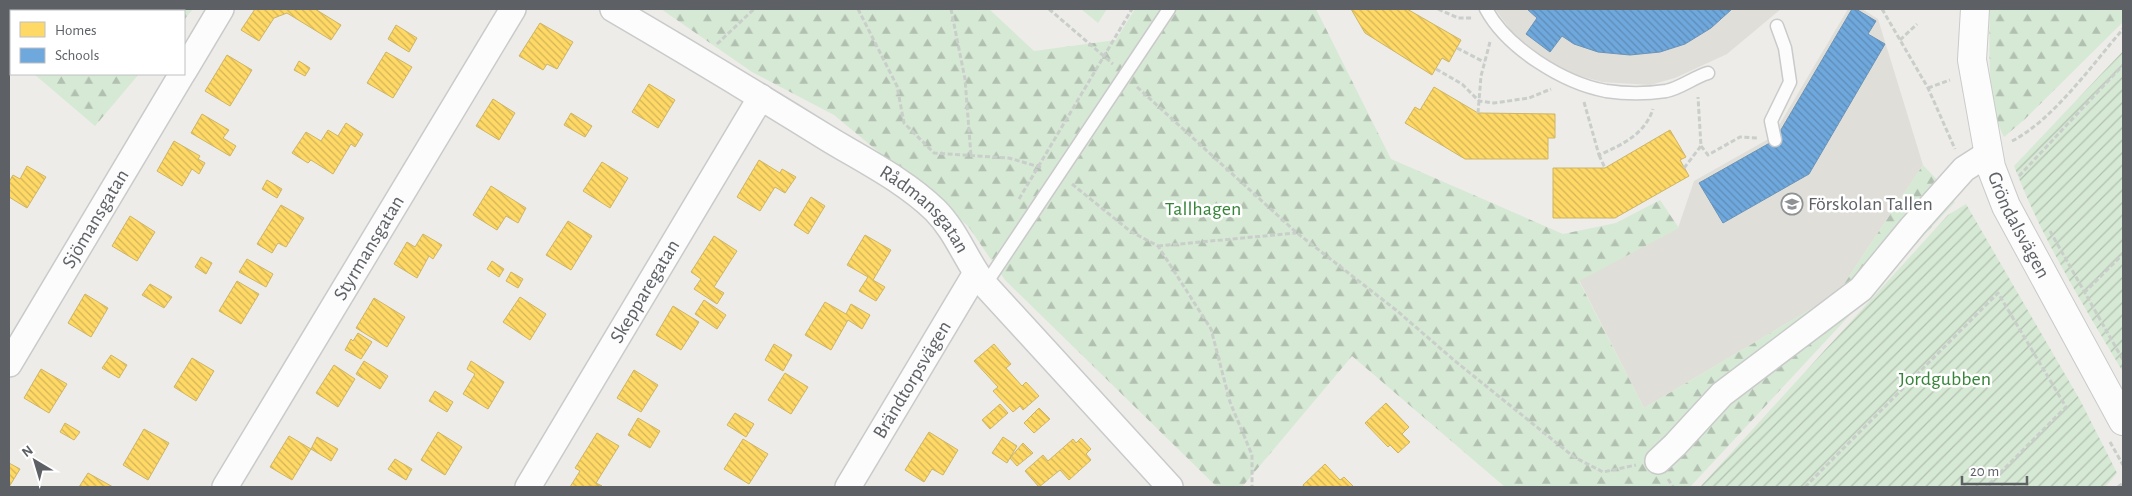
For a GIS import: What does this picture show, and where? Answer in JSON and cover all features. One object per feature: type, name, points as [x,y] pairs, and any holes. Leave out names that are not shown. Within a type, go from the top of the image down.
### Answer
[{"type":"street","name":"Sjömansgatan","points":[[185,69],[220,9]]},
{"type":"street","name":"Styrmansgatan","points":[[225,487],[513,9]]},
{"type":"street","name":"Rådmansgatan","points":[[612,9],[761,97],[908,188],[935,210],[959,240],[980,279],[1170,487]]},
{"type":"street","name":"Gröndalsvägen","points":[[1975,9],[1972,60],[1991,167],[2006,206],[2123,421]]},
{"type":"street","name":"Sjömansgatan","points":[[9,364],[181,75]]},
{"type":"street","name":"Skepparegatan","points":[[528,487],[761,97]]},
{"type":"street","points":[[1658,461],[1675,446],[1722,394],[1861,289],[1913,226],[1964,169],[1989,153]]},
{"type":"street","name":"Brändtorpsvägen","points":[[848,487],[980,279]]},
{"type":"lane","points":[[980,279],[1057,177],[1169,9]]},
{"type":"lane","points":[[1492,18],[1507,36],[1531,57],[1574,81],[1605,91],[1638,94],[1669,90],[1702,74]]},
{"type":"lane","points":[[1775,140],[1772,121],[1790,82],[1785,48],[1778,26]]},
{"type":"path","points":[[701,61],[754,9]]},
{"type":"path","points":[[858,9],[897,86],[904,123],[934,153],[1008,158],[1039,165],[1057,177],[1077,186],[1130,232],[1158,246],[1211,329],[1230,402],[1252,455],[1252,487]]},
{"type":"path","points":[[951,9],[965,79],[972,156]]},
{"type":"path","points":[[1049,9],[1104,54],[1124,76],[1297,232],[1396,310],[1455,361],[1574,457],[1604,472],[1658,461]]},
{"type":"path","points":[[1015,207],[1132,9]]},
{"type":"path","points":[[1438,9],[1458,18],[1492,18],[1484,62],[1478,114]]},
{"type":"path","points":[[1882,9],[1928,88],[1964,169]]},
{"type":"path","points":[[1900,40],[1917,24]]},
{"type":"path","points":[[1989,153],[2028,133],[2063,98],[2123,29]]},
{"type":"path","points":[[1457,48],[1484,62]]},
{"type":"path","points":[[2024,184],[2019,176],[2123,65]]},
{"type":"path","points":[[1436,69],[1462,84],[1479,101],[1494,103],[1529,98],[1574,81],[1598,155],[1605,168]]},
{"type":"path","points":[[1684,168],[1701,146],[1702,74]]},
{"type":"path","points":[[1928,88],[1950,80]]},
{"type":"path","points":[[1598,155],[1623,145],[1649,122],[1659,91]]},
{"type":"path","points":[[1701,146],[1708,155],[1740,137],[1775,140]]},
{"type":"path","points":[[2047,226],[2123,360]]},
{"type":"path","points":[[1158,246],[1297,232]]},
{"type":"path","points":[[2084,293],[2123,254]]},
{"type":"path","points":[[1805,487],[1998,293],[2066,407],[1986,487]]},
{"type":"path","points":[[2118,487],[2123,483]]},
{"type":"shaded area","points":[[1495,9],[1781,9],[1727,54],[1675,78],[1650,85],[1602,82],[1573,74],[1540,58],[1515,36]]},
{"type":"shaded area","name":"Förskolan Tallen","points":[[1848,9],[1862,9],[1878,19],[1923,165],[1838,293],[1644,408],[1579,280],[1678,228],[1694,181],[1772,137]]},
{"type":"green space","points":[[9,9],[193,9],[185,19],[185,10],[10,10],[9,53]]},
{"type":"green space","name":"Tallhagen","points":[[661,9],[989,9],[1034,51],[1116,40],[1135,9],[1316,9],[1391,159],[1563,234],[1616,223],[1660,200],[1679,228],[1579,281],[1644,408],[1838,293],[1923,165],[1955,202],[1690,487],[1505,487],[1352,356],[1242,487],[1217,487],[1005,280],[968,226],[834,115],[752,72]]},
{"type":"green space","points":[[1081,9],[1107,9],[1098,23]]},
{"type":"green space","points":[[1990,9],[2123,9],[2123,22],[2025,119],[2004,137],[1998,124],[1990,74]]},
{"type":"green space","points":[[2123,51],[2123,372],[2050,246],[2014,166]]},
{"type":"green space","points":[[35,75],[138,75],[95,126]]},
{"type":"green space","name":"Jordgubben","points":[[1966,204],[2080,400],[2117,473],[2105,487],[1700,487],[1948,215]]},
{"type":"building: Homes","points":[[255,9],[315,9],[341,25],[331,40],[287,13],[274,18],[259,41],[241,30]]},
{"type":"building: Homes","points":[[1351,9],[1407,9],[1461,40],[1449,62],[1442,58],[1432,75],[1365,33]]},
{"type":"building: Homes","points":[[540,23],[573,42],[557,69],[547,64],[543,70],[519,56]]},
{"type":"building: Homes","points":[[396,25],[417,38],[409,52],[388,39]]},
{"type":"building: Homes","points":[[386,52],[412,67],[393,98],[367,83]]},
{"type":"building: Homes","points":[[227,55],[252,70],[230,106],[205,91]]},
{"type":"building: Homes","points":[[299,61],[310,68],[305,76],[294,70]]},
{"type":"building: Homes","points":[[649,84],[675,100],[658,128],[632,112]]},
{"type":"building: Homes","points":[[1434,87],[1478,113],[1555,114],[1555,138],[1548,138],[1548,159],[1465,159],[1405,123],[1415,107],[1420,110]]},
{"type":"building: Homes","points":[[493,99],[515,113],[499,140],[476,126]]},
{"type":"building: Homes","points":[[571,113],[592,126],[585,137],[564,125]]},
{"type":"building: Homes","points":[[202,114],[229,130],[223,138],[236,146],[230,156],[191,133]]},
{"type":"building: Homes","points":[[346,123],[363,134],[355,147],[351,144],[333,174],[311,160],[308,163],[292,153],[306,132],[321,141],[328,130],[338,136]]},
{"type":"building: Homes","points":[[1670,130],[1686,157],[1680,160],[1689,176],[1615,218],[1553,218],[1553,168],[1605,168]]},
{"type":"building: Homes","points":[[174,141],[200,156],[198,159],[205,163],[199,174],[192,169],[182,186],[157,171]]},
{"type":"building: Homes","points":[[759,160],[780,173],[782,169],[796,177],[785,193],[775,187],[760,211],[737,197]]},
{"type":"building: Homes","points":[[602,162],[628,178],[610,208],[583,191]]},
{"type":"building: Homes","points":[[27,166],[46,177],[27,208],[9,197],[9,182],[13,175],[20,179]]},
{"type":"building: Homes","points":[[267,180],[282,189],[277,198],[262,189]]},
{"type":"building: Homes","points":[[491,186],[526,208],[518,223],[506,216],[497,230],[473,215]]},
{"type":"building: Homes","points":[[811,197],[825,206],[808,234],[794,225]]},
{"type":"building: Homes","points":[[281,205],[304,218],[286,247],[278,243],[272,253],[257,244]]},
{"type":"building: Homes","points":[[130,216],[155,232],[137,261],[112,246]]},
{"type":"building: Homes","points":[[568,221],[592,236],[571,270],[546,255]]},
{"type":"building: Homes","points":[[423,234],[442,245],[433,259],[429,256],[417,278],[394,264],[407,242],[415,247]]},
{"type":"building: Homes","points":[[865,235],[891,250],[873,280],[885,287],[876,301],[859,291],[868,277],[847,265]]},
{"type":"building: Homes","points":[[714,236],[737,251],[714,287],[724,293],[717,304],[694,289],[701,279],[691,272]]},
{"type":"building: Homes","points":[[201,257],[212,263],[206,274],[195,267]]},
{"type":"building: Homes","points":[[247,259],[273,274],[266,287],[239,272]]},
{"type":"building: Homes","points":[[492,261],[504,269],[499,277],[487,269]]},
{"type":"building: Homes","points":[[511,272],[523,279],[518,288],[506,281]]},
{"type":"building: Homes","points":[[237,281],[259,294],[241,324],[219,311]]},
{"type":"building: Homes","points":[[150,284],[172,297],[164,308],[142,295]]},
{"type":"building: Homes","points":[[85,294],[108,308],[91,337],[68,323]]},
{"type":"building: Homes","points":[[520,297],[546,314],[530,340],[503,322]]},
{"type":"building: Homes","points":[[374,298],[405,317],[387,347],[356,328]]},
{"type":"building: Homes","points":[[704,300],[726,315],[717,329],[695,314]]},
{"type":"building: Homes","points":[[825,302],[846,314],[851,304],[870,315],[862,329],[848,320],[831,350],[805,335]]},
{"type":"building: Homes","points":[[673,306],[699,322],[681,350],[656,335]]},
{"type":"building: Homes","points":[[358,333],[372,342],[361,359],[345,350],[351,339],[353,341]]},
{"type":"building: Homes","points":[[774,344],[792,355],[783,371],[765,360]]},
{"type":"building: Homes","points":[[994,344],[1011,364],[1006,368],[1022,386],[1026,382],[1039,396],[1023,410],[1020,406],[1013,412],[993,391],[998,387],[974,361]]},
{"type":"building: Homes","points":[[111,355],[127,365],[119,378],[102,368]]},
{"type":"building: Homes","points":[[192,358],[214,371],[196,401],[174,387]]},
{"type":"building: Homes","points":[[364,361],[388,376],[380,389],[356,374]]},
{"type":"building: Homes","points":[[471,361],[504,382],[488,409],[463,394],[475,374],[467,369]]},
{"type":"building: Homes","points":[[334,365],[355,379],[338,407],[316,393]]},
{"type":"building: Homes","points":[[41,369],[67,384],[49,413],[24,398]]},
{"type":"building: Homes","points":[[634,370],[658,385],[641,412],[617,398]]},
{"type":"building: Homes","points":[[785,373],[808,387],[791,414],[768,400]]},
{"type":"building: Homes","points":[[435,391],[453,402],[447,412],[429,401]]},
{"type":"building: Homes","points":[[1386,403],[1409,427],[1402,434],[1410,442],[1398,453],[1390,445],[1388,447],[1365,423]]},
{"type":"building: Homes","points":[[1000,404],[1008,413],[990,429],[982,420]]},
{"type":"building: Homes","points":[[1039,408],[1050,419],[1034,433],[1024,423]]},
{"type":"building: Homes","points":[[735,413],[754,424],[746,437],[727,425]]},
{"type":"building: Homes","points":[[638,418],[660,431],[650,448],[628,435]]},
{"type":"building: Homes","points":[[65,423],[80,432],[74,440],[60,432]]},
{"type":"building: Homes","points":[[144,429],[169,443],[148,480],[123,465]]},
{"type":"building: Homes","points":[[438,432],[462,447],[445,475],[421,460]]},
{"type":"building: Homes","points":[[929,432],[958,450],[943,475],[932,469],[924,482],[905,470]]},
{"type":"building: Homes","points":[[597,433],[619,446],[596,483],[602,486],[570,487],[580,471],[575,468]]},
{"type":"building: Homes","points":[[289,436],[311,449],[292,480],[270,467]]},
{"type":"building: Homes","points":[[317,437],[338,449],[331,461],[311,449]]},
{"type":"building: Homes","points":[[1003,437],[1017,446],[1007,463],[992,453]]},
{"type":"building: Homes","points":[[1081,438],[1091,449],[1086,454],[1091,460],[1069,480],[1060,470],[1039,487],[1025,471],[1043,455],[1048,461],[1073,439],[1076,443]]},
{"type":"building: Homes","points":[[743,439],[768,454],[749,484],[724,469]]},
{"type":"building: Homes","points":[[1023,443],[1033,453],[1017,466],[1010,458]]},
{"type":"building: Homes","points":[[395,459],[412,469],[406,480],[388,469]]},
{"type":"building: Homes","points":[[9,463],[20,469],[9,487]]},
{"type":"building: Homes","points":[[1325,464],[1340,480],[1344,477],[1354,487],[1304,487],[1303,485]]},
{"type":"building: Homes","points":[[88,473],[113,487],[79,487]]},
{"type":"building: Schools","points":[[1527,9],[1732,9],[1711,28],[1685,44],[1660,52],[1630,55],[1598,52],[1574,44],[1562,36],[1550,52],[1526,34],[1537,18]]},
{"type":"building: Schools","points":[[1852,9],[1856,9],[1876,21],[1868,34],[1885,44],[1809,174],[1723,223],[1699,183],[1775,140]]},
{"type":"place","name":"Förskolan Tallen","points":[[1792,204]]}]
